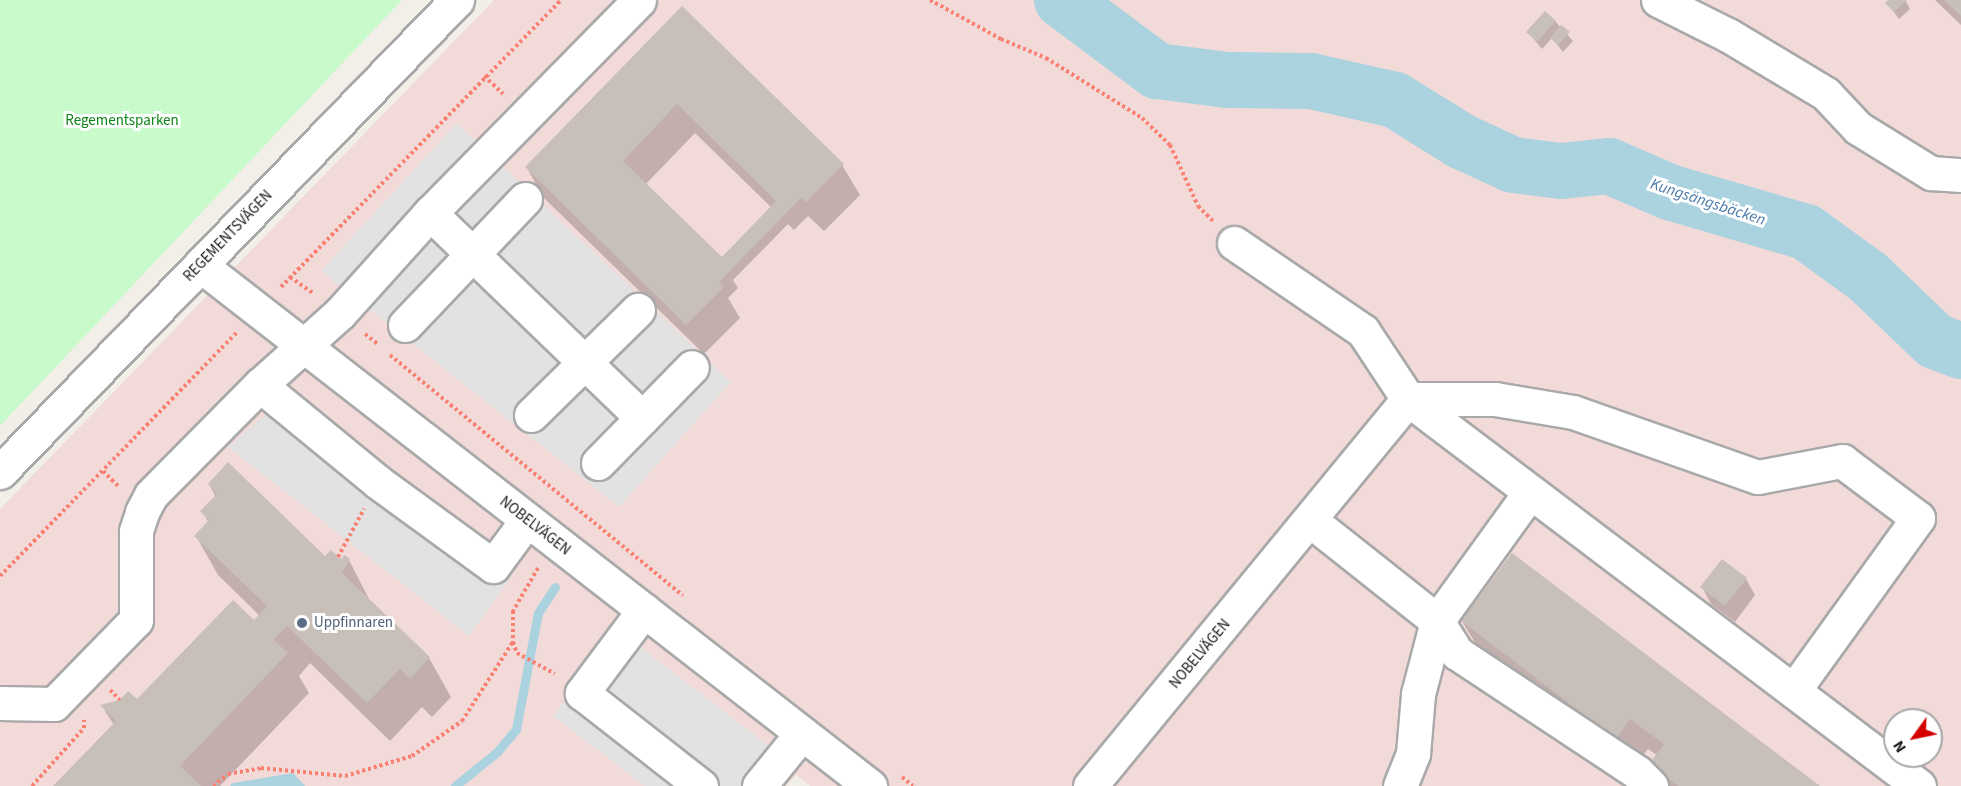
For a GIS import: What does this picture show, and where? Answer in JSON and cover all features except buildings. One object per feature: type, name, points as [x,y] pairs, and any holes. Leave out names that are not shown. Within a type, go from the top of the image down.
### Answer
[{"type":"street","name":"REGEMENTSVÄGEN","points":[[0,472],[457,0]]},
{"type":"street","points":[[0,703],[54,704],[136,620],[136,531],[147,503],[260,385],[340,313],[430,213],[639,0]]},
{"type":"street","points":[[1658,0],[1728,34],[1826,94],[1858,128],[1931,173],[1961,175]]},
{"type":"street","points":[[405,325],[525,199]]},
{"type":"street","points":[[430,213],[642,418]]},
{"type":"street","points":[[1234,243],[1364,331],[1408,399],[1919,786]]},
{"type":"street","name":"NOBELVÄGEN","points":[[200,265],[802,733],[882,778]]},
{"type":"street","points":[[531,415],[638,310]]},
{"type":"street","points":[[598,464],[692,367]]},
{"type":"street","points":[[260,385],[378,482],[493,566],[527,520]]},
{"type":"street","name":"NOBELVÄGEN","points":[[1090,786],[1311,521],[1408,399]]},
{"type":"street","points":[[1408,399],[1495,399],[1573,412],[1758,477],[1842,461],[1909,511],[1918,518],[1793,691]]},
{"type":"street","points":[[1400,786],[1413,754],[1418,694],[1437,621],[1530,492]]},
{"type":"street","points":[[1311,521],[1437,621],[1457,653],[1589,744],[1637,772],[1651,786]]},
{"type":"street","points":[[644,610],[582,693],[701,786]]},
{"type":"street","points":[[759,786],[802,733]]},
{"type":"street","points":[[1589,744],[1615,786]]},
{"type":"path","points":[[930,0],[1001,39],[1046,58],[1143,118],[1170,145],[1198,206],[1234,243]]},
{"type":"path","points":[[290,277],[340,313],[691,603]]},
{"type":"path","points":[[338,557],[378,482]]},
{"type":"path","points":[[545,670],[517,653],[513,642],[513,611],[556,542]]},
{"type":"path","points":[[213,786],[228,774],[261,768],[345,776],[412,756],[462,721],[513,642]]},
{"type":"path","points":[[882,778],[913,786]]},
{"type":"shaded area","points":[[494,0],[1961,0],[1961,786],[810,786],[796,775],[786,786],[0,786],[0,509]]},
{"type":"shaded area","points":[[457,123],[731,382],[619,507],[321,271]]},
{"type":"shaded area","points":[[292,392],[513,575],[469,636],[228,447]]},
{"type":"shaded area","points":[[617,629],[796,767],[779,786],[645,786],[553,716]]},
{"type":"green space","name":"Regementsparken","points":[[0,0],[402,0],[0,426]]},
{"type":"water","points":[[293,773],[305,786],[230,786],[233,783]]},
{"type":"waterway","name":"Kungsängsbäcken","points":[[1062,0],[1157,71],[1227,80],[1311,81],[1395,100],[1461,141],[1513,165],[1561,171],[1609,166],[1669,192],[1806,232],[1868,277],[1935,341],[1961,351]]},
{"type":"waterway","points":[[455,786],[497,752],[516,729],[538,613],[555,587]]},
{"type":"place","name":"Uppfinnaren","points":[[302,623]]}]
